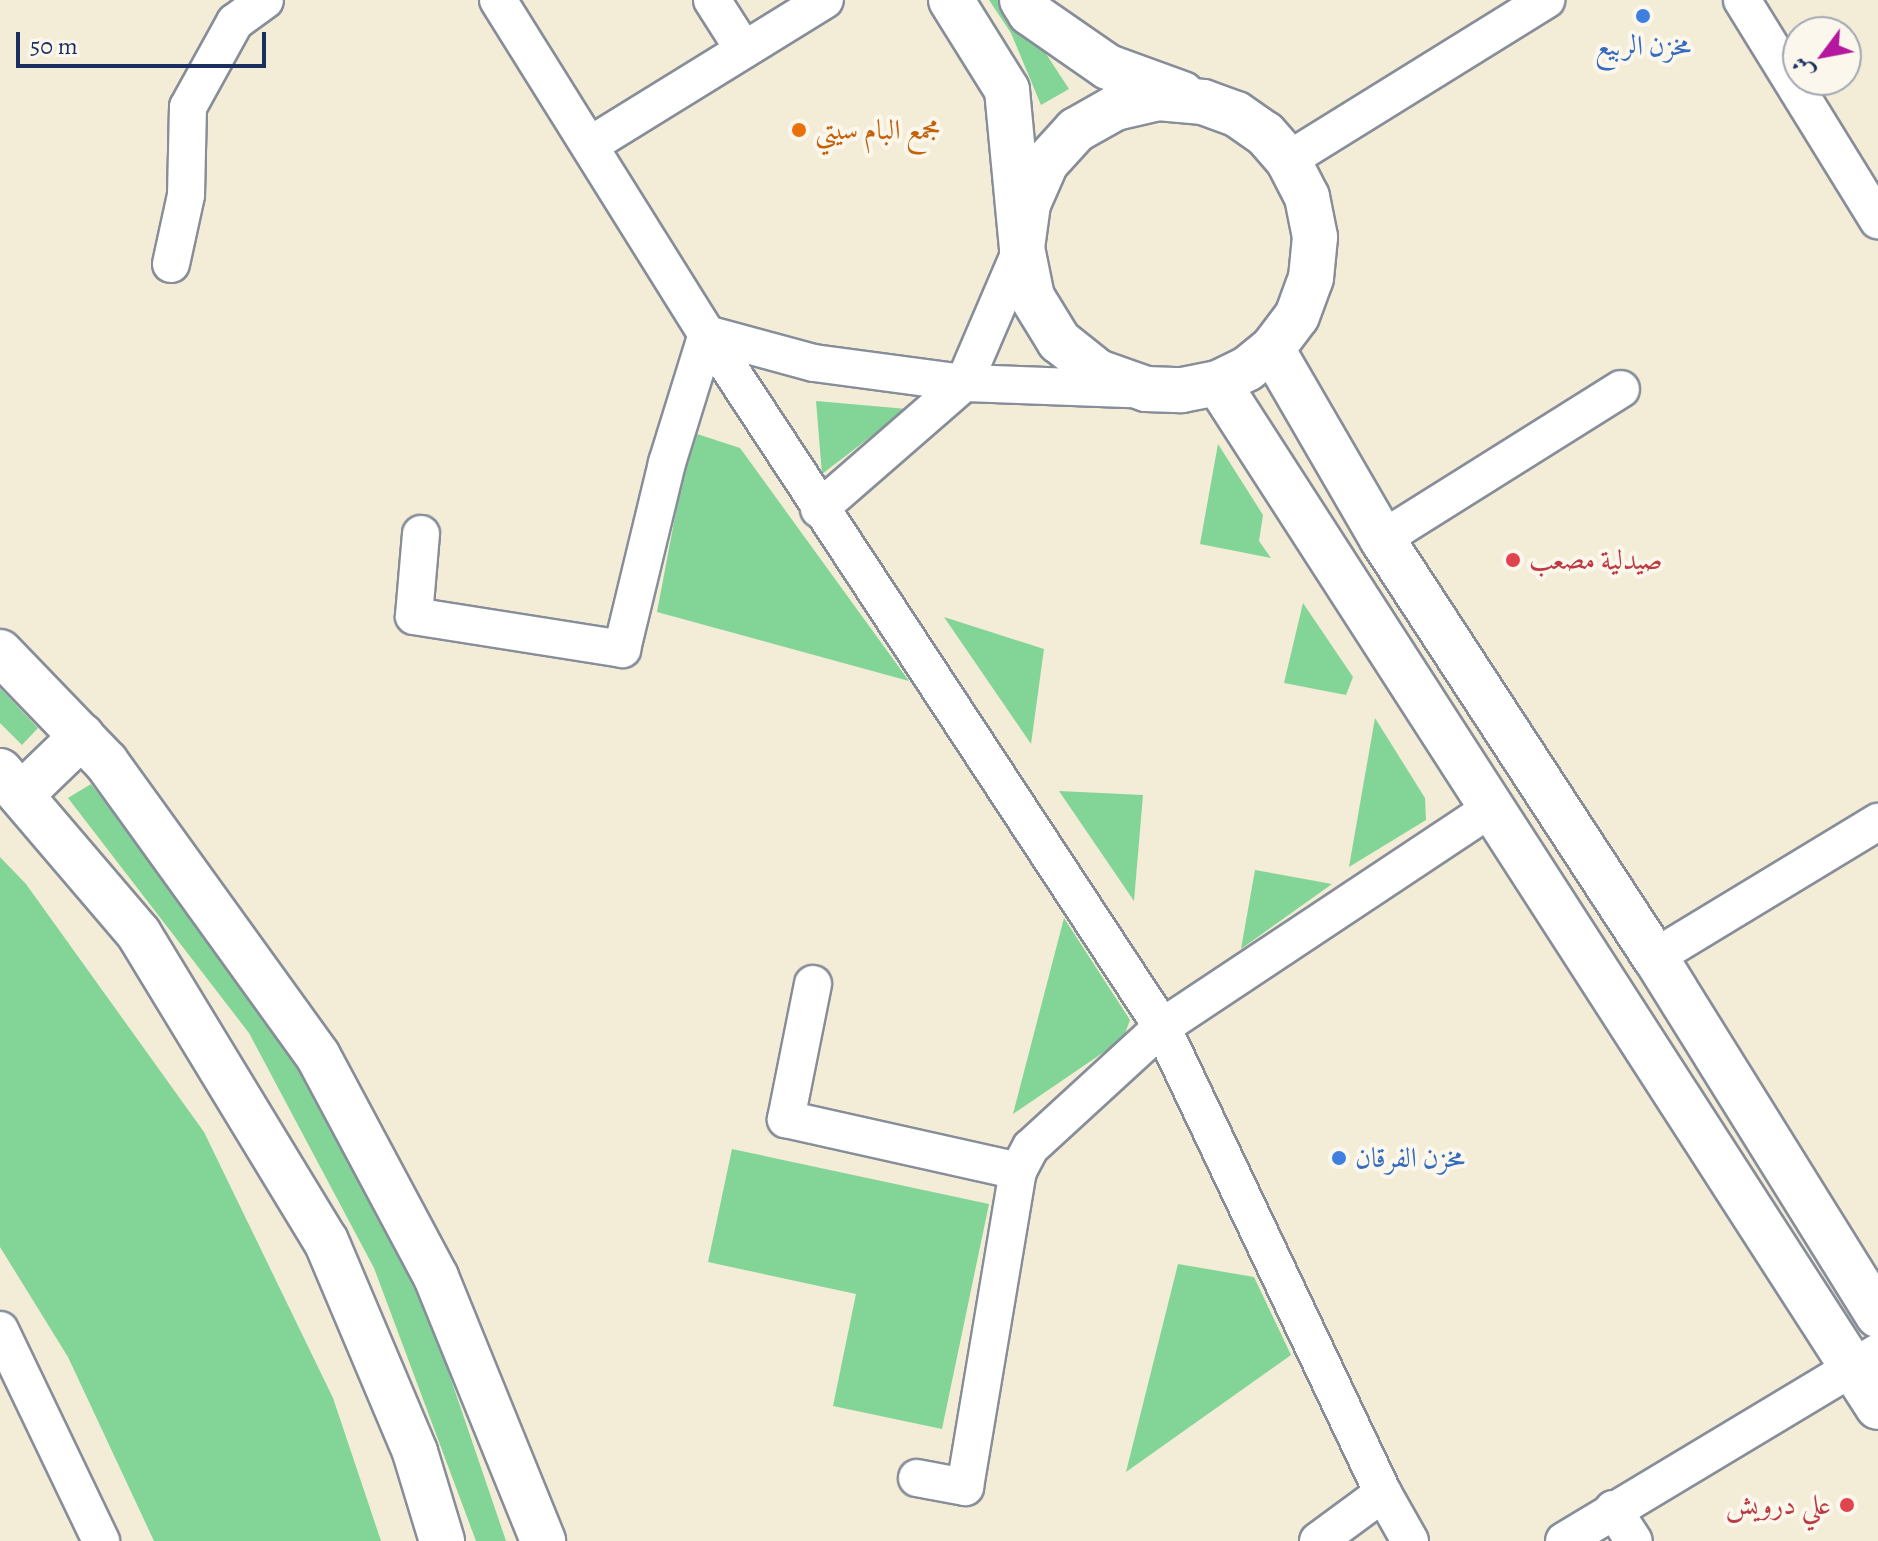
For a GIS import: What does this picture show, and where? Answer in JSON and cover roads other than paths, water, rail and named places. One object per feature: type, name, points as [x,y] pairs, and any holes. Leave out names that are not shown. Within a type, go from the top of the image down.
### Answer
[{"type":"main road","points":[[951,0],[1007,90],[1022,248],[1032,297],[1059,341],[1098,372],[1146,389],[1182,390],[1218,383],[1272,349],[1297,316],[1312,264],[1315,237],[1307,197],[1288,160],[1236,114],[1108,67],[1030,13],[1022,0]]},
{"type":"main road","points":[[1022,248],[1028,204],[1040,177],[1076,130],[1115,108],[1144,101],[1203,102]]},
{"type":"main road","points":[[1272,349],[1382,539],[1655,957],[1878,1315]]},
{"type":"main road","points":[[1218,383],[1493,807],[1864,1359],[1878,1407]]},
{"type":"main road","points":[[0,652],[106,762],[318,1056],[436,1277],[543,1541]]},
{"type":"main road","points":[[82,736],[11,782],[139,934],[326,1241],[415,1452],[442,1541]]},
{"type":"street","points":[[171,264],[186,195],[188,107],[235,22],[265,0]]},
{"type":"street","points":[[498,0],[819,509],[1162,1027],[1383,1493],[1410,1541]]},
{"type":"street","points":[[712,0],[744,50]]},
{"type":"street","points":[[590,145],[825,0]]},
{"type":"street","points":[[1288,160],[1546,0]]},
{"type":"street","points":[[1742,0],[1878,220]]},
{"type":"street","points":[[819,509],[964,383],[1022,248]]},
{"type":"street","points":[[707,334],[814,363],[964,383],[1146,389]]},
{"type":"street","points":[[421,534],[414,616],[622,649],[667,463],[707,334]]},
{"type":"street","points":[[1382,539],[1621,389]]},
{"type":"street","points":[[917,1478],[965,1487],[1018,1171],[1031,1147],[1162,1027],[1493,807]]},
{"type":"street","points":[[1655,957],[1878,822]]},
{"type":"street","points":[[813,984],[786,1119],[1018,1171]]},
{"type":"street","points":[[0,1330],[101,1541]]},
{"type":"street","points":[[1564,1541],[1864,1359]]},
{"type":"street","points":[[1318,1541],[1383,1493]]},
{"type":"street","points":[[1613,1509],[1634,1541]]},
{"type":"place","name":"مخزن الربيع","points":[[1643,16]]},
{"type":"place","name":"مجمع البام سيتي","points":[[799,130]]},
{"type":"place","name":"صيدلية مصعب","points":[[1513,560]]},
{"type":"place","name":"مخزن الفرقان","points":[[1339,1158]]},
{"type":"place","name":"علي درويش","points":[[1847,1505]]}]
